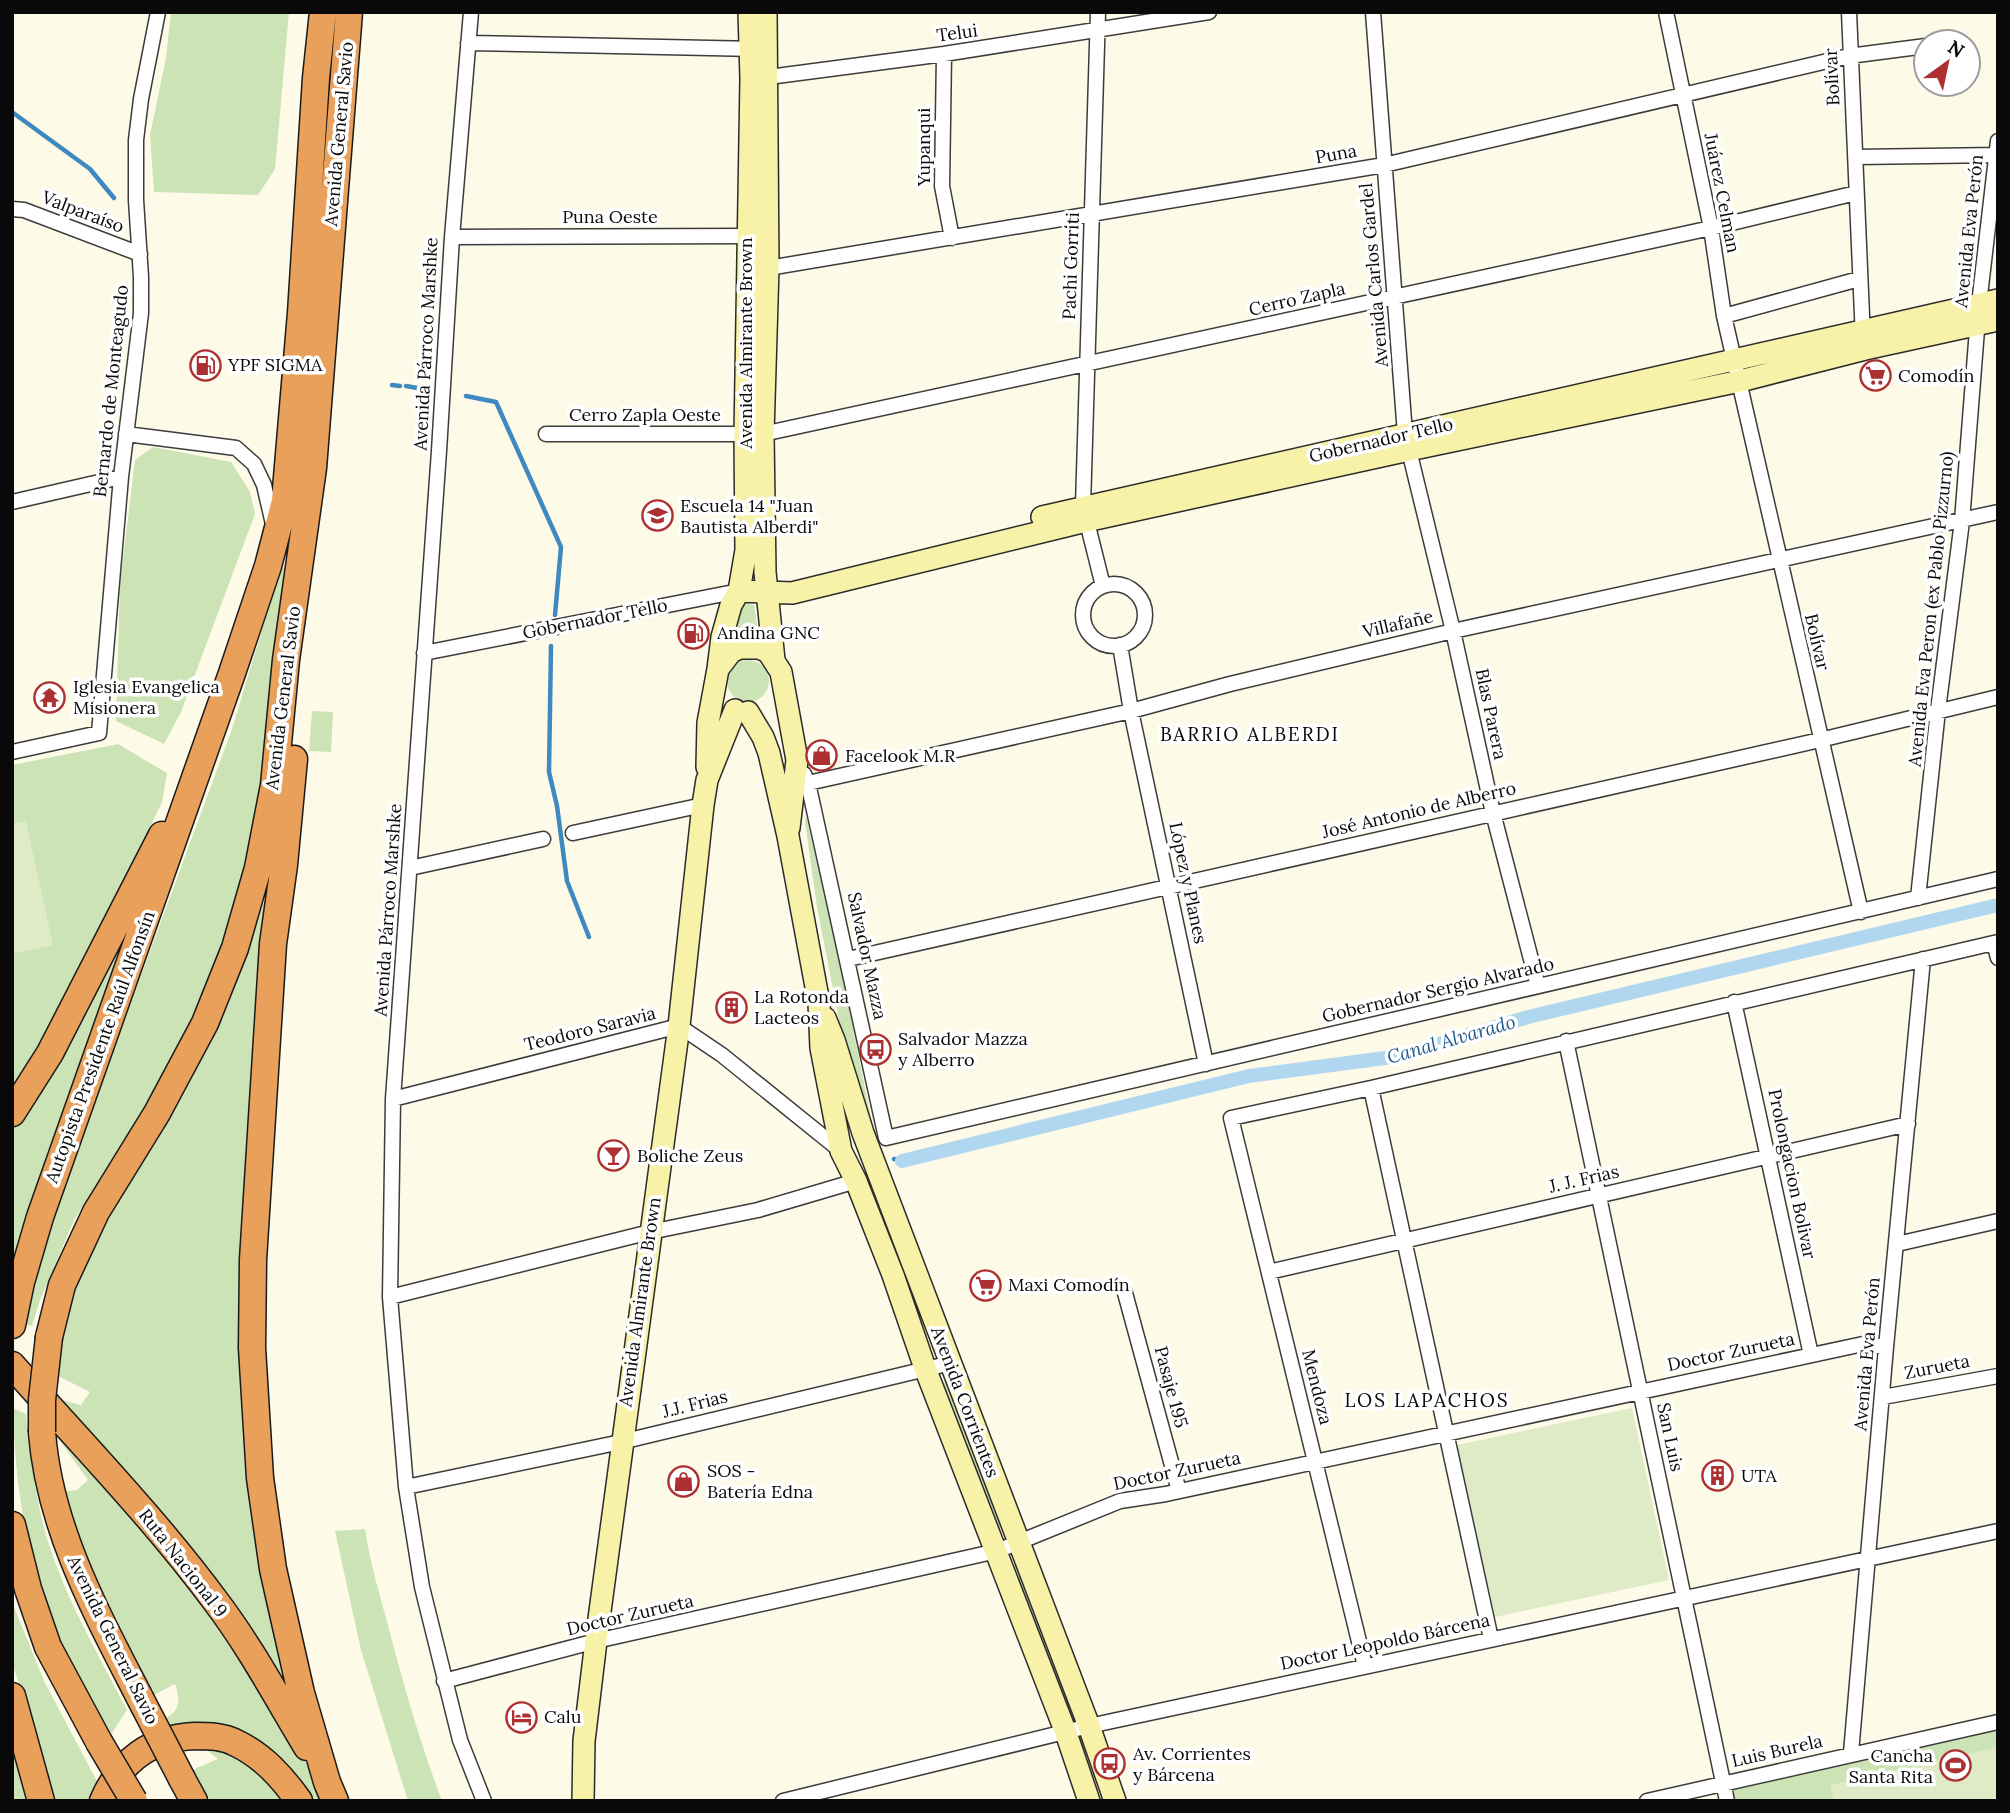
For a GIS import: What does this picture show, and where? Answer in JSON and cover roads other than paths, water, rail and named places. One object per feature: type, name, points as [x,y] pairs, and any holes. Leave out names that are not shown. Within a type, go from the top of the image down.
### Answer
[{"type":"highway","points":[[315,12],[316,78]]},
{"type":"highway","name":"Avenida General Savio","points":[[197,773],[275,541],[288,478],[323,12]]},
{"type":"highway","name":"Avenida General Savio","points":[[188,1790],[94,1609],[68,1544],[49,1487],[42,1432],[42,1401],[55,1306],[74,1256],[96,1212],[157,1113],[193,1048],[219,991],[258,868],[274,785],[286,660],[313,468],[349,12]]},
{"type":"highway","points":[[344,92],[357,12]]},
{"type":"highway","points":[[313,468],[301,679],[284,865],[273,944],[253,1260],[251,1348],[260,1478],[273,1569],[301,1693],[331,1791]]},
{"type":"highway","points":[[12,1113],[41,1070],[134,887],[197,773]]},
{"type":"highway","name":"Autopista Presidente Raúl Alfonsín","points":[[14,1316],[40,1217],[197,773]]},
{"type":"highway","name":"Ruta Nacional 9","points":[[12,1365],[174,1547],[219,1605],[267,1679],[331,1791]]},
{"type":"highway","points":[[12,1525],[28,1589],[48,1647],[134,1801]]},
{"type":"highway","points":[[12,1696],[41,1799]]},
{"type":"highway","points":[[103,1801],[125,1766],[144,1749],[183,1737],[206,1736],[234,1741],[257,1755],[280,1776],[299,1801]]},
{"type":"street","name":"Bernardo de Monteagudo","points":[[12,752],[99,733],[121,477],[140,329],[136,140],[158,12]]},
{"type":"street","name":"Avenida Párroco Marshke","points":[[471,12],[452,237],[393,1099],[390,1297],[405,1487],[422,1587],[460,1740],[484,1801]]},
{"type":"street","name":"Avenida Almirante Brown","points":[[749,12],[759,48]]},
{"type":"street","name":"Avenida Almirante Brown","points":[[584,1741],[621,1442],[680,1027],[703,804],[708,780],[708,723],[722,637],[738,591],[746,550],[768,268],[759,78],[759,48],[766,12]]},
{"type":"street","name":"Pachi Gorriti","points":[[1098,12],[1085,513],[1103,586]]},
{"type":"street","name":"Telui","points":[[759,78],[1097,32],[1209,12]]},
{"type":"street","name":"Avenida Carlos Gardel","points":[[1373,12],[1407,442]]},
{"type":"street","name":"Juárez Celman","points":[[1666,12],[1711,228],[1724,316],[1737,371]]},
{"type":"street","name":"Bolívar","points":[[1849,12],[1863,340]]},
{"type":"street","points":[[468,43],[759,48]]},
{"type":"street","name":"Puna","points":[[746,271],[1384,165],[1849,56],[1912,48]]},
{"type":"street","name":"Yupanqui","points":[[944,54],[942,186],[952,238]]},
{"type":"street","name":"Avenida Almirante Brown","points":[[759,78],[746,271],[754,434],[774,660]]},
{"type":"street","points":[[1856,157],[1997,150]]},
{"type":"street","name":"Avenida Eva Perón","points":[[1988,312],[1997,150]]},
{"type":"street","name":"Cerro Zapla","points":[[754,434],[1087,365],[1711,228],[1856,193]]},
{"type":"street","name":"Valparaíso","points":[[12,209],[24,210],[140,254]]},
{"type":"street","name":"Puna Oeste","points":[[452,237],[768,236]]},
{"type":"street","points":[[1724,316],[1859,279]]},
{"type":"street","name":"Gobernador Tello","points":[[424,653],[738,591],[792,593],[1085,513],[1737,371],[1988,312]]},
{"type":"street","name":"Avenida Eva Peron (ex Pablo Pizzurno)","points":[[1918,898],[1938,710],[1988,312]]},
{"type":"street","name":"Bolívar","points":[[1737,371],[1778,560],[1861,912]]},
{"type":"street","points":[[126,434],[236,449],[254,464],[267,493],[275,541]]},
{"type":"street","name":"Cerro Zapla Oeste","points":[[546,434],[754,434]]},
{"type":"street","name":"Blas Parera","points":[[1407,442],[1453,631],[1493,813],[1538,986]]},
{"type":"street","points":[[12,502],[121,477]]},
{"type":"street","name":"Villafañe","points":[[808,783],[1131,711],[1230,684],[1453,631],[1998,512]]},
{"type":"street","points":[[1103,586],[1124,586],[1133,590],[1144,608],[1145,618],[1137,635],[1120,645],[1110,645],[1093,637],[1084,619],[1088,599],[1103,586]]},
{"type":"street","name":"López y Planes","points":[[1120,645],[1131,711],[1206,1064]]},
{"type":"street","points":[[740,648],[759,648],[774,660],[781,672],[782,683],[774,702],[762,710],[741,711],[723,698],[717,674],[731,652],[740,648]]},
{"type":"street","name":"Avenida Corrientes","points":[[782,683],[797,760],[788,836]]},
{"type":"street","name":"José Antonio de Alberro","points":[[848,958],[1820,740],[1998,697]]},
{"type":"street","points":[[708,780],[741,711]]},
{"type":"street","name":"Avenida Corrientes","points":[[741,711],[769,753],[788,836],[819,1003],[821,1048],[841,1151],[856,1181],[1066,1733],[1089,1801]]},
{"type":"street","name":"Salvador Mazza","points":[[797,760],[808,783],[886,1138]]},
{"type":"street","points":[[573,833],[703,804]]},
{"type":"street","points":[[410,868],[543,839]]},
{"type":"street","name":"Gobernador Sergio Alvarado","points":[[886,1138],[1998,879]]},
{"type":"street","points":[[1490,1639],[1371,1088],[1996,943],[1998,958]]},
{"type":"street","name":"Avenida Eva Perón","points":[[1851,1754],[1923,959]]},
{"type":"street","name":"Prolongacion Bolivar","points":[[1734,1002],[1811,1354]]},
{"type":"street","name":"Avenida Corrientes","points":[[819,1003],[872,1155],[1115,1801]]},
{"type":"street","name":"Teodoro Saravia","points":[[393,1099],[680,1027],[722,1055],[841,1151]]},
{"type":"street","name":"San Luis","points":[[1566,1041],[1727,1801]]},
{"type":"street","name":"Mendoza","points":[[1365,1666],[1231,1118],[1371,1088]]},
{"type":"street","name":"J. J. Frias","points":[[1269,1272],[1908,1124]]},
{"type":"street","points":[[872,1155],[886,1138]]},
{"type":"street","points":[[390,1297],[650,1232],[758,1210],[856,1181]]},
{"type":"street","points":[[1897,1244],[1998,1222]]},
{"type":"street","name":"Pasaje 195","points":[[1125,1293],[1179,1491]]},
{"type":"street","name":"Doctor Zurueta","points":[[444,1682],[596,1642],[997,1551],[1120,1502],[1811,1354],[1863,1344],[1886,1347]]},
{"type":"street","name":"J.J. Frias","points":[[405,1487],[621,1442],[951,1363]]},
{"type":"street","name":"Zurueta","points":[[1883,1397],[1998,1376]]},
{"type":"street","name":"Doctor Leopoldo Bárcena","points":[[783,1801],[828,1795],[1089,1726],[1998,1531]]},
{"type":"street","name":"Luis Burela","points":[[1647,1801],[1998,1722]]},
{"type":"street","points":[[569,1801],[584,1741]]},
{"type":"street","points":[[583,1801],[584,1741]]},
{"type":"waterway","points":[[12,112],[90,169],[114,198]]},
{"type":"waterway","points":[[392,385],[400,386]]},
{"type":"waterway","points":[[406,386],[423,389]]},
{"type":"waterway","points":[[466,396],[496,402],[561,547],[555,615]]},
{"type":"waterway","points":[[551,646],[549,772],[557,806],[567,881],[589,937]]},
{"type":"waterway","name":"Canal Alvarado","points":[[902,1161],[1249,1076],[1400,1056],[1528,1017],[1998,905]]},
{"type":"waterway","points":[[894,1159],[902,1161]]},
{"type":"place","name":"YPF SIGMA","points":[[205,365]]},
{"type":"place","name":"Comodín","points":[[1875,376]]},
{"type":"place","name":"Escuela 14 \"Juan Bautista Alberdi\"","points":[[657,516]]},
{"type":"place","name":"Andina GNC","points":[[694,633]]},
{"type":"place","name":"Iglesia Evangelica Misionera","points":[[50,697]]},
{"type":"place","name":"Facelook M.R","points":[[822,756]]},
{"type":"place","name":"La Rotonda Lacteos","points":[[731,1007]]},
{"type":"place","name":"Salvador Mazza y Alberro","points":[[875,1049]]},
{"type":"place","name":"Boliche Zeus","points":[[614,1156]]},
{"type":"place","name":"Maxi Comodín","points":[[985,1285]]},
{"type":"place","name":"UTA","points":[[1718,1476]]},
{"type":"place","name":"SOS - Batería Edna","points":[[684,1481]]},
{"type":"place","name":"Calu","points":[[521,1717]]},
{"type":"place","name":"Av. Corrientes y Bárcena","points":[[1110,1764]]},
{"type":"place","name":"Cancha Santa Rita","points":[[1956,1766]]},
{"type":"district","name":"BARRIO ALBERDI","points":[[1250,734]]},
{"type":"district","name":"LOS LAPACHOS","points":[[1427,1400]]}]
